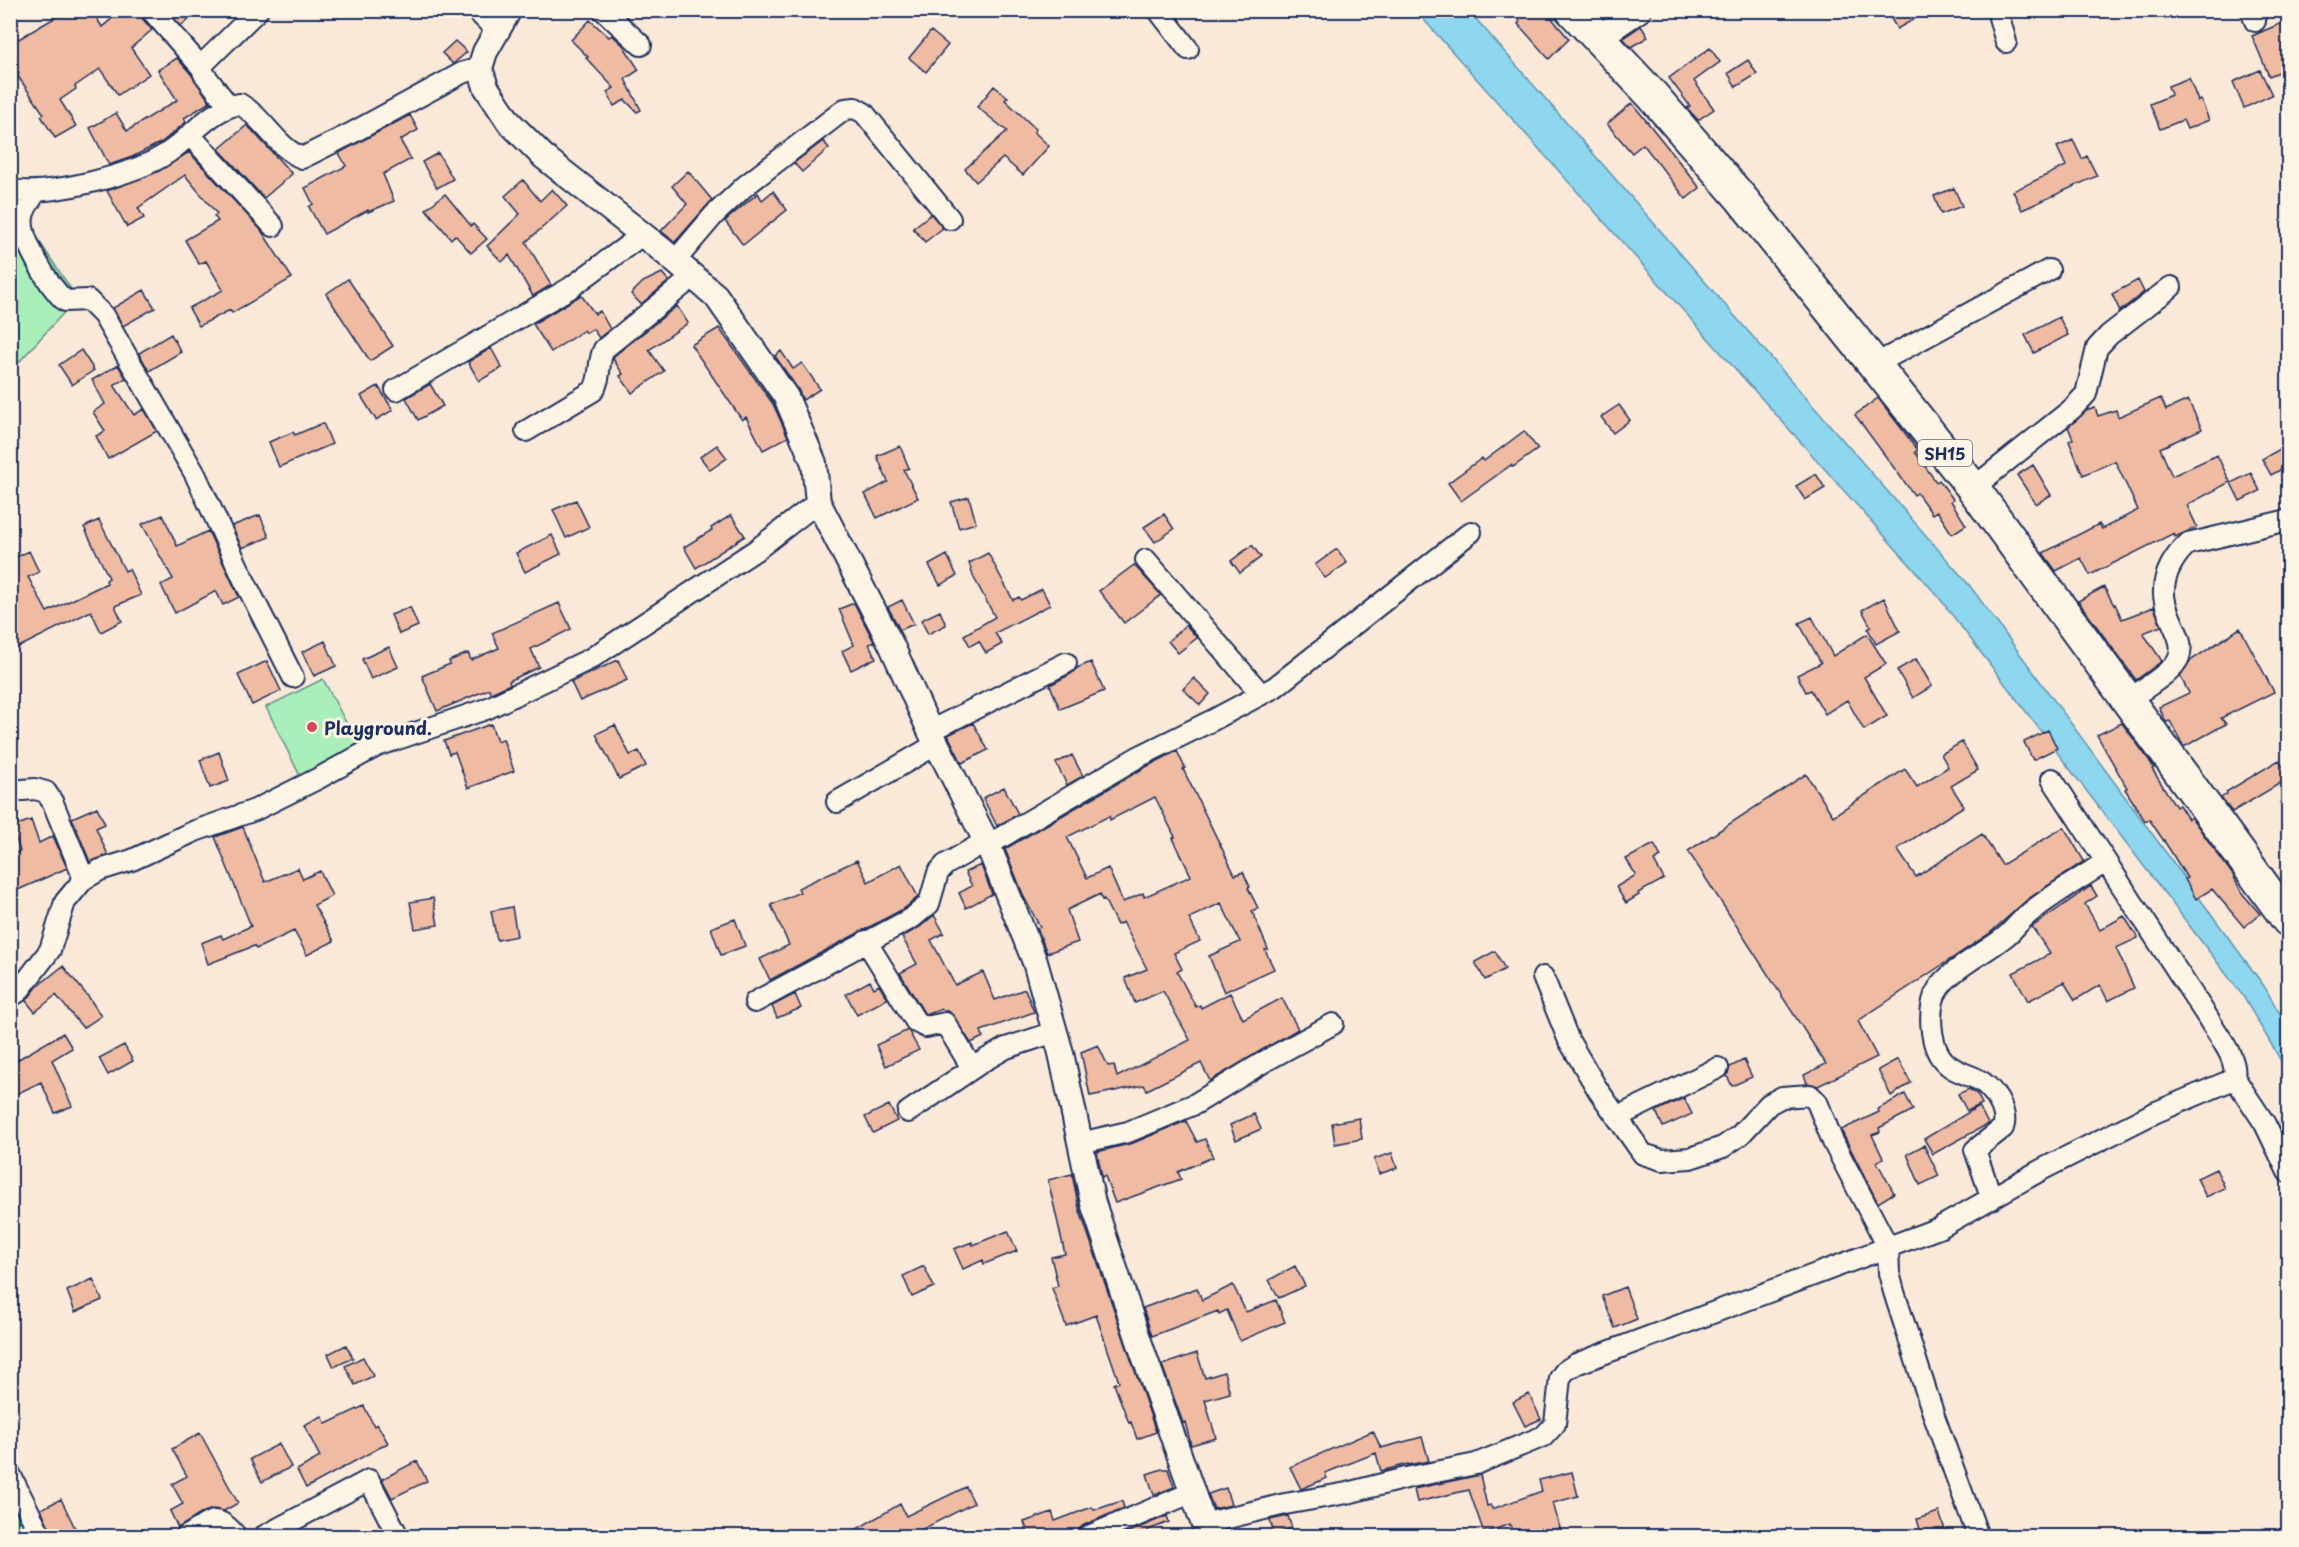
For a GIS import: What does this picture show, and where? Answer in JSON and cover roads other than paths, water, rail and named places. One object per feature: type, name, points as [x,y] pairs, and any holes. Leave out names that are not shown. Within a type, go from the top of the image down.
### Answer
[{"type":"main road","name":"SH15","points":[[1572,10],[1652,94],[1741,198],[1973,488],[2289,920]]},
{"type":"street","points":[[150,10],[202,68],[204,74],[228,105]]},
{"type":"street","points":[[202,68],[206,61],[258,10]]},
{"type":"street","points":[[476,10],[503,20],[485,52],[480,68],[486,87],[509,122],[544,157],[716,296],[786,397],[814,463],[818,502],[891,644],[987,843],[1035,962],[1055,1032],[1093,1203],[1206,1530],[1285,1504],[1347,1493],[1416,1475],[1476,1464],[1544,1436],[1555,1424],[1560,1378],[1565,1371],[1576,1364],[1939,1228],[2051,1165],[2154,1113],[2234,1077],[2236,1070],[2232,1058],[2208,1018],[2052,779]]},
{"type":"street","points":[[603,10],[641,45]]},
{"type":"street","points":[[1158,10],[1188,49]]},
{"type":"street","points":[[1599,37],[1638,10]]},
{"type":"street","points":[[1997,10],[2006,42]]},
{"type":"street","points":[[10,190],[36,192],[87,182],[137,168],[170,151],[228,105],[240,104],[249,109],[290,153],[302,158],[462,73],[480,68]]},
{"type":"street","points":[[526,431],[593,391],[598,384],[601,354],[604,349],[684,269],[714,215],[745,186],[845,109],[855,108],[864,112],[950,219]]},
{"type":"street","points":[[190,135],[273,226]]},
{"type":"street","points":[[36,192],[25,208],[23,218],[24,233],[31,250],[55,290],[65,301],[88,300],[103,315],[195,474],[245,582],[293,677]]},
{"type":"street","points":[[396,390],[570,288],[642,235]]},
{"type":"street","points":[[1874,365],[2049,270]]},
{"type":"street","points":[[1973,488],[2072,409],[2086,394],[2097,348],[2109,335],[2172,287]]},
{"type":"street","points":[[10,997],[18,992],[50,950],[65,902],[84,879],[99,870],[132,860],[195,831],[255,810],[377,746],[486,709],[590,658],[756,550],[818,502]]},
{"type":"street","points":[[2127,701],[2174,666],[2180,655],[2181,644],[2165,608],[2163,579],[2180,549],[2188,544],[2289,520]]},
{"type":"street","points":[[755,1002],[912,918],[929,904],[939,873],[959,856],[987,843],[1138,757],[1275,687],[1471,532]]},
{"type":"street","points":[[1146,560],[1261,694]]},
{"type":"street","points":[[837,802],[934,737],[1066,663]]},
{"type":"street","points":[[10,791],[35,789],[46,792],[53,803],[84,879]]},
{"type":"street","points":[[1992,1198],[1975,1150],[2003,1128],[2004,1117],[2001,1107],[1987,1085],[1946,1064],[1940,1057],[1935,1046],[1931,1019],[1933,999],[1946,979],[2007,935],[2036,908],[2105,862]]},
{"type":"street","points":[[866,941],[916,1022],[926,1027],[945,1023],[949,1026],[972,1068]]},
{"type":"street","points":[[1543,977],[1569,1041],[1643,1154],[1662,1160],[1690,1158],[1724,1147],[1740,1135],[1769,1104],[1782,1097],[1810,1095],[1817,1102],[1833,1142],[1888,1247],[1889,1273],[1897,1303],[1934,1416],[1978,1536]]},
{"type":"street","points":[[1080,1143],[1128,1132],[1195,1104],[1267,1060],[1333,1024]]},
{"type":"street","points":[[908,1112],[972,1068],[1006,1048],[1055,1032]]},
{"type":"street","points":[[1617,1117],[1718,1068]]},
{"type":"street","points":[[2234,1077],[2265,1124],[2289,1172]]},
{"type":"street","points":[[10,1474],[41,1536]]},
{"type":"street","points":[[264,1536],[369,1480],[398,1536]]},
{"type":"street","points":[[1089,1536],[1193,1492]]},
{"type":"street","points":[[187,1536],[209,1523],[219,1521],[225,1522],[236,1536]]},
{"type":"water","points":[[1416,11],[1469,11],[1970,586],[2264,986],[2288,1028],[2288,1073],[2243,996],[1937,595]]},
{"type":"place","name":"Playground.","points":[[312,727]]}]
